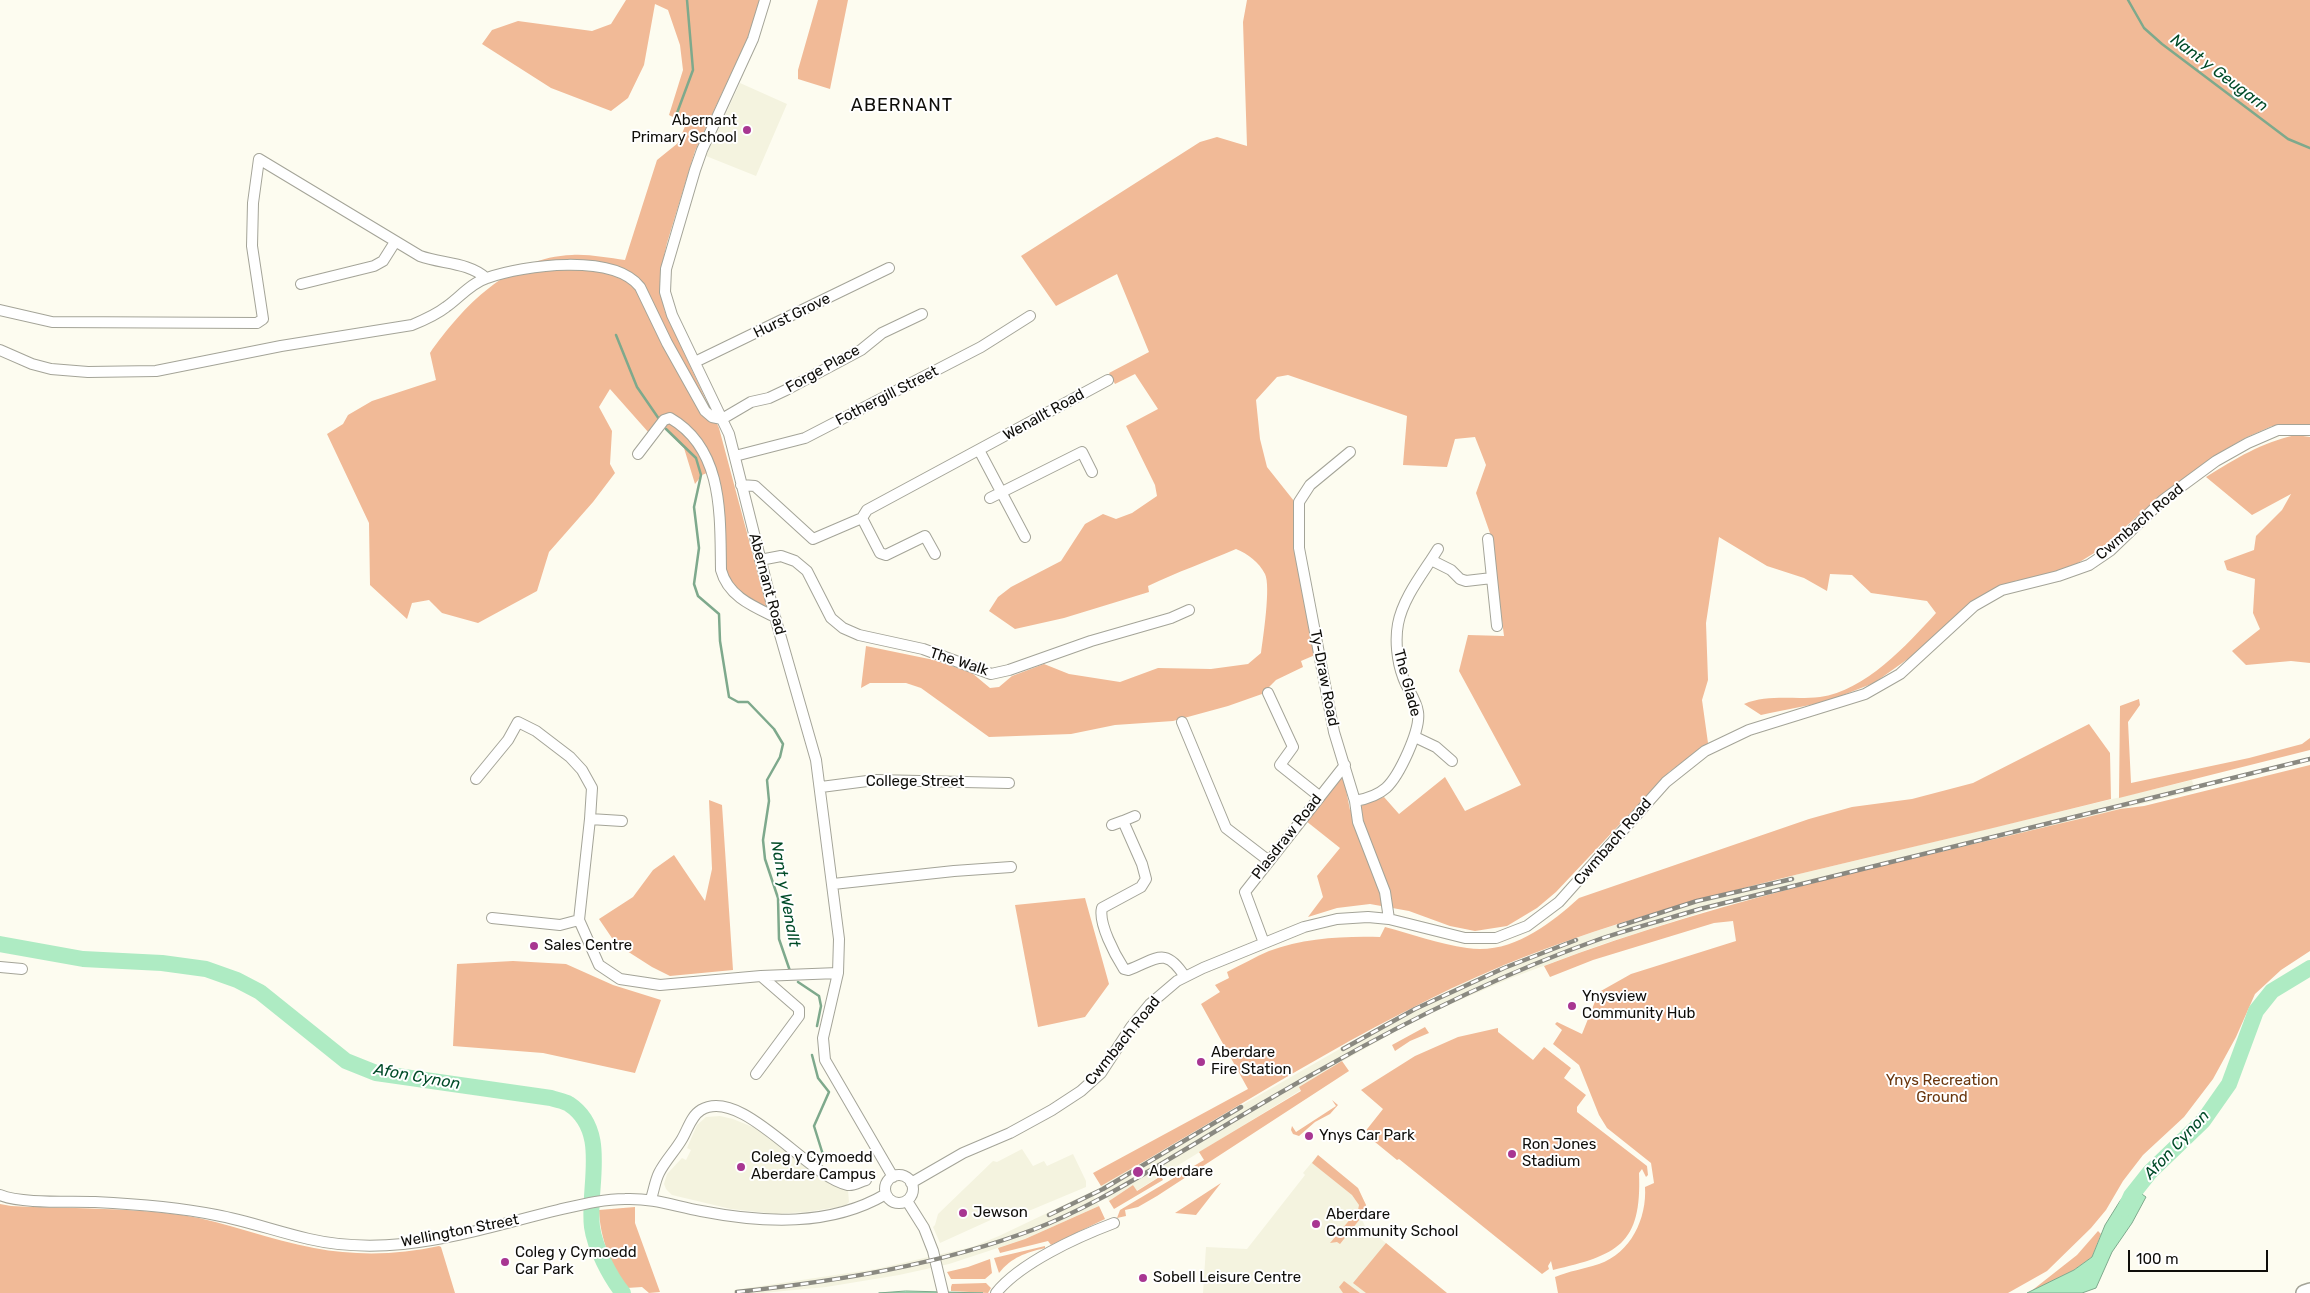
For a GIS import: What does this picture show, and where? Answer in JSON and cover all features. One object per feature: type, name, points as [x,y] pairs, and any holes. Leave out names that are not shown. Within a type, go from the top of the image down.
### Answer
[{"type":"main road","points":[[2304,1293],[2310,1291]]},
{"type":"street","name":"Abernant Road","points":[[765,0],[753,39],[702,150],[666,270],[665,292],[694,362],[722,419],[735,456],[775,617],[816,760],[821,786],[839,940],[838,973],[823,1038],[825,1060],[893,1177]]},
{"type":"street","points":[[0,310],[52,322],[258,323],[263,318],[252,246],[253,202],[258,159],[420,256],[478,270],[486,278]]},
{"type":"street","points":[[301,284],[374,266],[383,261],[395,242]]},
{"type":"street","points":[[0,350],[32,364],[51,369],[98,372],[156,372],[281,346],[412,325],[446,308],[465,291],[486,278],[541,267],[574,263],[622,273],[635,280],[667,343],[706,411],[712,418],[722,419]]},
{"type":"street","name":"Hurst Grove","points":[[694,362],[889,268]]},
{"type":"street","name":"Forge Place","points":[[722,419],[751,402],[769,398],[786,390],[861,350],[896,326],[922,314]]},
{"type":"street","name":"Fothergill Street","points":[[735,456],[805,438],[981,347],[1030,316]]},
{"type":"street","name":"Wenallt Road","points":[[741,485],[755,486],[813,539],[862,518],[867,510],[1108,380]]},
{"type":"street","points":[[638,454],[664,420],[670,418],[700,446],[710,464],[717,484],[721,570],[724,582],[732,592],[775,617]]},
{"type":"street","name":"Cwmbach Road","points":[[911,1183],[963,1153],[1010,1133],[1052,1110],[1081,1091],[1101,1073],[1131,1026],[1150,1004],[1177,981],[1264,943],[1304,927],[1337,920],[1368,917],[1389,919],[1465,938],[1496,938],[1527,926],[1559,902],[1666,782],[1705,751],[1749,730],[1865,694],[1900,674],[1974,606],[2002,590],[2058,576],[2089,565],[2111,550],[2164,500],[2216,461],[2248,443],[2278,430],[2310,430]]},
{"type":"street","points":[[979,450],[1025,537]]},
{"type":"street","points":[[990,498],[1082,452],[1092,472]]},
{"type":"street","name":"Ty-Draw Road","points":[[1350,452],[1310,485],[1298,502],[1298,548],[1334,732],[1345,765],[1358,822],[1385,892],[1389,919]]},
{"type":"street","points":[[862,518],[880,553],[886,555],[925,536],[935,554]]},
{"type":"street","points":[[1488,539],[1498,626]]},
{"type":"street","name":"The Glade","points":[[1354,801],[1367,799],[1386,788],[1397,773],[1414,737],[1418,714],[1400,666],[1397,642],[1398,624],[1406,602],[1438,549]]},
{"type":"street","name":"The Walk","points":[[760,560],[781,556],[796,561],[807,571],[831,618],[843,628],[859,635],[923,649],[991,674],[1009,670],[1091,641],[1171,618],[1189,610]]},
{"type":"street","points":[[1431,560],[1451,570],[1460,579],[1466,581],[1492,578]]},
{"type":"street","points":[[1268,693],[1293,747],[1280,765],[1319,796]]},
{"type":"street","points":[[476,779],[508,740],[518,722],[536,731],[570,757],[582,770],[592,788],[579,920],[599,965],[620,979],[660,985],[762,976],[838,973]]},
{"type":"street","points":[[1182,722],[1226,828],[1269,860]]},
{"type":"street","name":"The Glade","points":[[1414,737],[1436,748],[1452,761]]},
{"type":"street","name":"Plasdraw Road","points":[[1264,943],[1245,892],[1345,765]]},
{"type":"street","name":"College Street","points":[[821,786],[875,780],[1009,783]]},
{"type":"street","points":[[1112,825],[1135,816]]},
{"type":"street","points":[[590,820],[622,821]]},
{"type":"street","points":[[1123,821],[1142,864],[1146,879],[1141,887],[1102,908],[1100,914],[1109,940],[1124,969],[1128,970],[1157,957],[1168,958],[1176,964],[1185,977]]},
{"type":"street","points":[[833,884],[1011,867]]},
{"type":"street","points":[[492,918],[560,925],[579,920]]},
{"type":"street","points":[[0,966],[22,969]]},
{"type":"street","points":[[756,1074],[799,1016],[799,1009],[762,976]]},
{"type":"street","points":[[651,1199],[658,1175],[692,1120],[700,1111],[710,1107],[726,1108],[754,1120],[832,1179],[850,1185],[866,1180]]},
{"type":"street","points":[[901,1176],[911,1183],[912,1195],[906,1201],[894,1202],[886,1194],[886,1186],[893,1177],[901,1176]]},
{"type":"street","name":"Wellington Street","points":[[0,1195],[30,1199],[147,1204],[217,1215],[334,1244],[364,1245],[403,1244],[448,1237],[575,1206],[604,1201],[651,1199],[735,1218],[767,1220],[803,1219],[834,1214],[870,1203],[886,1194]]},
{"type":"street","points":[[906,1201],[924,1228],[933,1251],[942,1292]]},
{"type":"street","points":[[996,1293],[1010,1277],[1028,1264],[1114,1223]]},
{"type":"shaded area","name":"Abernant Primary School","points":[[740,83],[787,104],[756,176],[706,156]]},
{"type":"shaded area","points":[[2192,780],[2195,791],[1715,908],[1600,945],[1511,978],[1428,1014],[1327,1070],[1300,1087],[1301,1090],[1136,1191],[1133,1185],[1109,1201],[1101,1186],[1392,1019],[1466,982],[1548,948],[1711,895]]},
{"type":"shaded area","name":"Coleg y Cymoedd Aberdare Campus","points":[[720,1116],[760,1130],[770,1140],[773,1137],[848,1190],[849,1202],[845,1206],[776,1214],[731,1209],[672,1195],[664,1184],[667,1174],[682,1158],[686,1160],[691,1150],[687,1148],[697,1125],[706,1117]]},
{"type":"shaded area","points":[[1022,1149],[1033,1166],[1044,1161],[1047,1166],[1073,1154],[1086,1181],[1086,1187],[1031,1210],[995,1218],[940,1243],[933,1227],[938,1214],[993,1161],[997,1162]]},
{"type":"shaded area","name":"Aberdare Community School","points":[[1318,1155],[1358,1188],[1366,1205],[1361,1218],[1365,1226],[1447,1293],[1203,1293],[1206,1247],[1247,1249],[1305,1175],[1303,1173]]},
{"type":"shaded area","points":[[2132,1187],[2146,1197],[2132,1223],[2112,1252],[2096,1288],[2082,1293],[2027,1293],[2074,1270],[2092,1257],[2105,1225],[2120,1201]]},
{"type":"shaded area","points":[[1091,1192],[1099,1206],[1025,1239],[949,1264],[899,1275],[826,1287],[763,1293],[734,1293],[734,1290],[876,1269],[972,1247]]},
{"type":"shaded area","points":[[906,1291],[983,1293],[879,1293]]},
{"type":"green space","points":[[626,0],[760,0],[750,33],[695,151],[667,243],[661,269],[660,290],[665,312],[719,428],[767,608],[745,597],[727,580],[714,470],[702,475],[695,484],[684,448],[658,422],[649,433],[610,389],[599,407],[612,431],[610,464],[615,473],[593,502],[549,552],[537,591],[478,623],[442,613],[429,600],[412,603],[407,619],[370,585],[369,523],[327,434],[343,424],[348,415],[372,401],[436,380],[430,353],[457,318],[473,302],[509,274],[549,258],[572,255],[625,260],[657,160],[678,143],[686,124],[669,115],[683,70],[680,45],[668,10],[655,4],[644,65],[628,98],[611,111],[551,88],[482,44],[492,30],[518,21],[592,31],[611,24]]},
{"type":"green space","points":[[818,0],[848,0],[830,89],[798,79],[798,70]]},
{"type":"green space","points":[[1247,0],[2310,0],[2310,426],[2272,426],[2245,438],[2221,452],[2165,492],[2099,550],[2078,563],[2058,572],[2015,581],[1998,588],[1952,620],[1912,656],[1874,683],[1825,702],[1761,715],[1744,704],[1772,698],[1820,697],[1837,693],[1853,686],[1884,665],[1936,613],[1927,601],[1871,593],[1852,575],[1830,574],[1827,591],[1804,578],[1767,566],[1719,537],[1706,623],[1708,680],[1702,700],[1708,743],[1669,772],[1556,892],[1537,908],[1507,926],[1475,931],[1450,926],[1409,911],[1370,904],[1337,908],[1308,917],[1323,897],[1317,876],[1340,848],[1306,821],[1343,775],[1350,810],[1384,797],[1399,814],[1445,777],[1465,811],[1521,785],[1459,671],[1468,635],[1504,636],[1491,536],[1476,493],[1486,465],[1475,437],[1455,439],[1447,467],[1403,465],[1407,416],[1288,375],[1277,377],[1256,400],[1260,439],[1267,467],[1294,501],[1315,655],[1301,661],[1303,667],[1276,680],[1262,694],[1228,706],[1173,721],[1115,725],[1071,734],[989,737],[921,688],[906,683],[870,683],[861,688],[866,646],[934,660],[972,673],[990,688],[999,687],[1012,676],[1044,664],[1069,674],[1120,682],[1158,668],[1211,669],[1248,664],[1261,653],[1266,612],[1267,580],[1263,570],[1256,562],[1236,549],[1148,586],[1149,592],[1064,618],[1015,629],[989,611],[998,597],[1011,587],[1061,561],[1085,524],[1103,514],[1116,519],[1132,513],[1157,496],[1155,485],[1126,426],[1158,409],[1135,374],[1115,384],[1109,373],[1149,352],[1117,274],[1056,306],[1021,256],[1200,142],[1217,137],[1247,146],[1243,22]]},
{"type":"green space","points":[[2296,435],[2310,437],[2310,663],[2291,661],[2246,665],[2232,651],[2260,629],[2253,613],[2255,579],[2227,570],[2224,561],[2254,550],[2256,536],[2282,510],[2291,494],[2252,515],[2206,477],[2260,447]]},
{"type":"green space","points":[[2139,699],[2140,705],[2128,722],[2131,783],[2249,758],[2302,744],[2310,738],[2310,750],[2119,798],[2120,706]]},
{"type":"green space","points":[[2089,724],[2110,753],[2111,799],[1683,904],[1548,948],[1452,988],[1400,1014],[1350,1041],[1101,1186],[1093,1173],[1248,1089],[1201,1004],[1220,992],[1215,985],[1229,978],[1227,972],[1264,953],[1296,943],[1310,941],[1352,937],[1380,937],[1385,927],[1467,948],[1499,947],[1528,936],[1542,928],[1579,898],[1809,819],[1852,807],[1912,799],[1973,783]]},
{"type":"green space","name":"Ynys Recreation Ground","points":[[2310,765],[2310,951],[2281,970],[2255,994],[2236,1037],[2213,1079],[2184,1117],[2143,1155],[2123,1181],[2106,1210],[2091,1228],[2047,1271],[2008,1293],[1558,1293],[1555,1277],[1610,1259],[1628,1243],[1640,1222],[1645,1199],[1645,1187],[1654,1183],[1651,1163],[1607,1128],[1599,1115],[1579,1065],[1553,1044],[1562,1030],[1555,1024],[1557,1022],[1582,1034],[1596,999],[1592,996],[1631,974],[1736,941],[1733,921],[1714,923],[1593,960],[1550,977],[1544,966],[1685,918],[1829,879],[2120,809],[2144,806]]},
{"type":"green space","points":[[709,800],[722,805],[733,970],[670,976],[616,944],[599,919],[633,897],[653,870],[674,855],[705,901],[712,869]]},
{"type":"green space","points":[[1085,898],[1109,984],[1085,1017],[1038,1027],[1015,905]]},
{"type":"green space","points":[[513,961],[566,964],[613,985],[661,1000],[635,1073],[543,1053],[453,1046],[457,964]]},
{"type":"green space","points":[[1425,1027],[1429,1033],[1410,1041],[1395,1051],[1392,1045]]},
{"type":"green space","name":"Ron Jones Stadium","points":[[1498,1028],[1498,1032],[1533,1060],[1544,1047],[1571,1068],[1564,1078],[1586,1095],[1577,1107],[1577,1112],[1647,1166],[1648,1175],[1646,1177],[1642,1169],[1639,1173],[1639,1197],[1636,1216],[1630,1231],[1621,1243],[1609,1252],[1594,1259],[1553,1270],[1551,1261],[1548,1266],[1549,1269],[1542,1274],[1364,1133],[1383,1109],[1361,1090],[1415,1056],[1458,1037]]},
{"type":"green space","points":[[1342,1061],[1349,1071],[1157,1196],[1138,1207],[1125,1210],[1126,1216],[1117,1218],[1120,1210],[1204,1160],[1199,1152],[1301,1091],[1299,1087]]},
{"type":"green space","points":[[1332,1100],[1338,1105],[1330,1114],[1315,1122],[1299,1136],[1293,1134],[1292,1126],[1296,1132],[1336,1106]]},
{"type":"green space","points":[[1318,1155],[1358,1188],[1366,1205],[1360,1219],[1340,1244],[1337,1242],[1330,1243],[1358,1210],[1359,1205],[1352,1195],[1312,1163]]},
{"type":"green space","points":[[1161,1176],[1163,1180],[1114,1209],[1109,1201],[1133,1185],[1137,1191]]},
{"type":"green space","points":[[1221,1183],[1196,1215],[1175,1213]]},
{"type":"green space","points":[[0,1204],[161,1212],[199,1218],[298,1245],[330,1251],[393,1253],[439,1246],[441,1247],[455,1293],[0,1293]]},
{"type":"green space","points":[[1099,1206],[1105,1219],[1051,1245],[1048,1241],[1000,1253],[998,1248],[1025,1239]]},
{"type":"green space","points":[[635,1207],[635,1223],[660,1292],[649,1293],[642,1287],[627,1288],[611,1261],[604,1241],[599,1210]]},
{"type":"green space","points":[[2098,1231],[2101,1234],[2092,1257],[2074,1270],[2030,1292],[2077,1255]]},
{"type":"green space","points":[[1386,1243],[1447,1293],[1366,1293],[1353,1283]]},
{"type":"green space","points":[[1045,1246],[1045,1248],[1014,1259],[999,1273],[994,1258]]},
{"type":"green space","points":[[990,1259],[992,1273],[985,1279],[951,1279],[947,1272],[968,1267]]},
{"type":"green space","points":[[1344,1281],[1360,1293],[1343,1293],[1339,1287]]},
{"type":"green space","points":[[986,1283],[991,1288],[988,1293],[951,1291],[952,1284]]},
{"type":"waterway","name":"Nant y Wenallt","points":[[677,113],[693,70],[687,0]]},
{"type":"waterway","name":"Nant y Geugarn","points":[[2128,0],[2144,28],[2162,44],[2288,139],[2310,148]]},
{"type":"waterway","name":"Nant y Wenallt","points":[[616,335],[637,387],[659,419]]},
{"type":"waterway","name":"Nant y Wenallt","points":[[666,429],[696,458],[701,475],[694,507],[699,548],[694,584],[698,596],[719,614],[720,641],[729,697],[738,702],[748,702],[774,729],[783,744],[780,757],[767,780],[769,801],[763,840],[765,859],[778,898],[779,939],[790,971]]},
{"type":"waterway","name":"Afon Cynon","points":[[0,944],[83,959],[162,963],[206,969],[237,980],[260,992],[346,1061],[376,1073],[551,1098],[569,1104],[582,1115],[589,1129],[593,1144],[594,1161],[591,1211],[596,1244],[613,1279],[623,1293]]},
{"type":"waterway","name":"Afon Cynon","points":[[2125,1209],[2131,1196],[2150,1172],[2203,1121],[2229,1084],[2256,1011],[2272,991],[2310,968]]},
{"type":"waterway","name":"Nant y Wenallt","points":[[798,982],[819,996],[821,1006],[817,1026]]},
{"type":"waterway","name":"Nant y Wenallt","points":[[812,1055],[818,1078],[829,1092],[814,1126],[824,1158]]},
{"type":"railway","points":[[737,1292],[813,1283],[888,1270],[999,1242],[1035,1229],[1115,1191],[1283,1091],[1357,1049],[1425,1014],[1529,966],[1600,939],[1700,909],[2310,759]]},
{"type":"railway","points":[[1619,926],[1697,901],[1792,879]]},
{"type":"railway","points":[[1343,1049],[1415,1009],[1504,968],[1576,940]]},
{"type":"railway","points":[[1049,1215],[1103,1189],[1241,1107]]},
{"type":"place","name":"Abernant Primary School","points":[[747,130]]},
{"type":"place","name":"Sales Centre","points":[[534,946]]},
{"type":"place","name":"Ynysview Community Hub","points":[[1572,1006]]},
{"type":"place","name":"Aberdare Fire Station","points":[[1201,1062]]},
{"type":"place","name":"Ynys Car Park","points":[[1309,1136]]},
{"type":"place","name":"Ron Jones Stadium","points":[[1512,1154]]},
{"type":"place","name":"Coleg y Cymoedd Aberdare Campus","points":[[741,1167]]},
{"type":"place","name":"Aberdare","points":[[1138,1172]]},
{"type":"place","name":"Jewson","points":[[963,1213]]},
{"type":"place","name":"Aberdare Community School","points":[[1316,1224]]},
{"type":"place","name":"Coleg y Cymoedd Car Park","points":[[505,1262]]},
{"type":"place","name":"Sobell Leisure Centre","points":[[1143,1278]]},
{"type":"district","name":"ABERNANT","points":[[902,106]]}]
